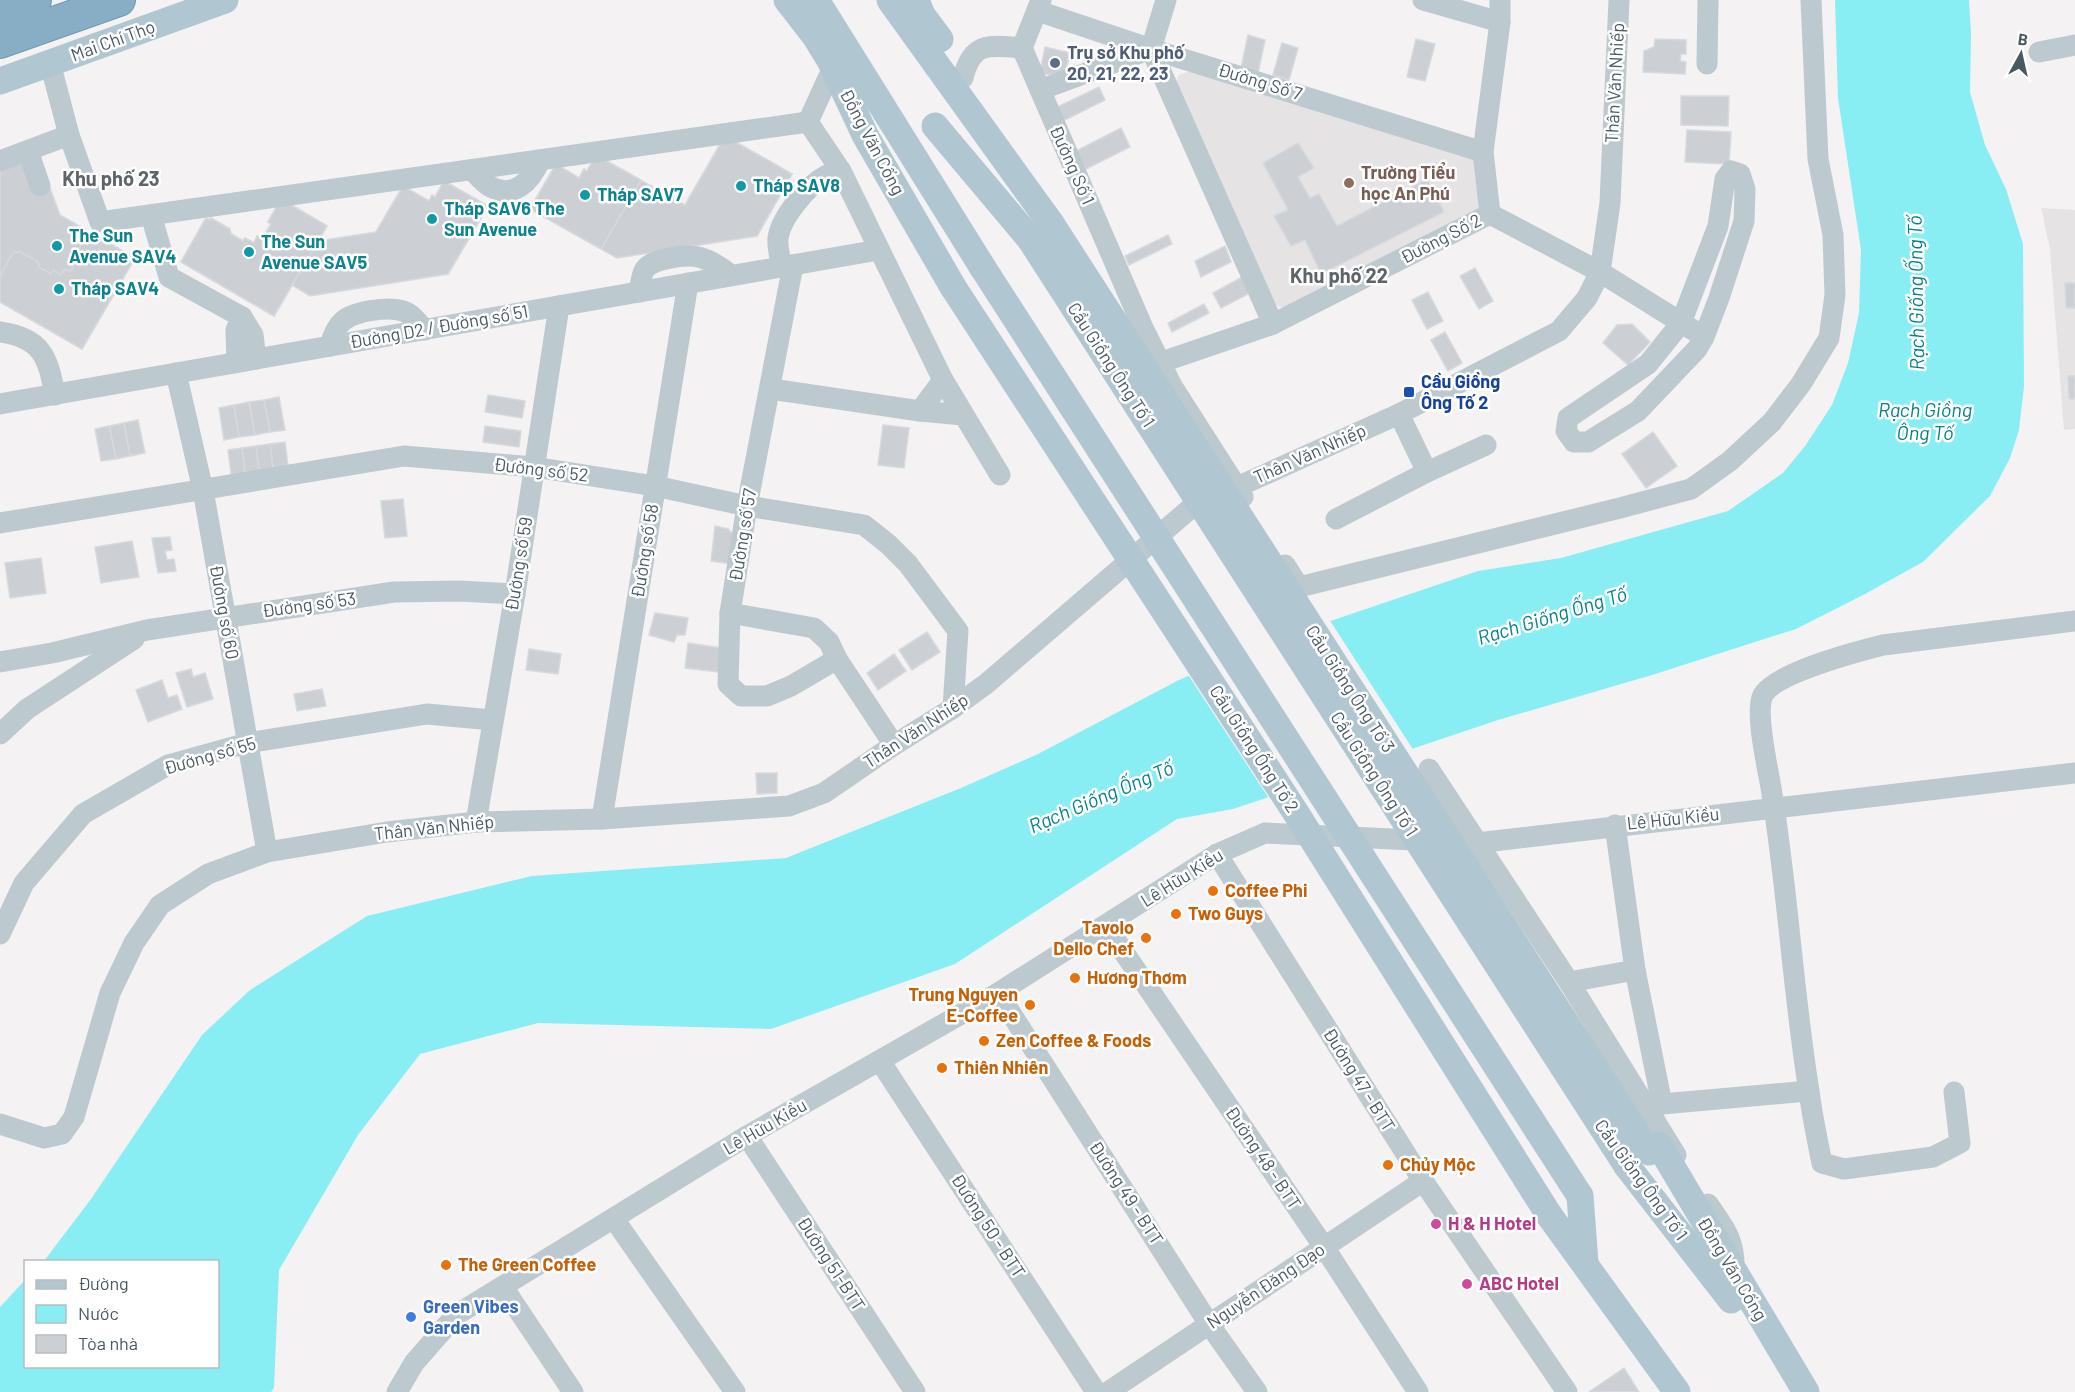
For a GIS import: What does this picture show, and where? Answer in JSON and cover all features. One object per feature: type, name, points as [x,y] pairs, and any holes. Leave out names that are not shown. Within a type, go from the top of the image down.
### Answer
[{"type":"highway","points":[[0,14],[35,0]]},
{"type":"highway","name":"Mai Chí Thọ","points":[[0,42],[120,0]]},
{"type":"main road","name":"Mai Chí Thọ","points":[[0,81],[225,0]]},
{"type":"main road","name":"Đồng Văn Cống","points":[[787,0],[815,36],[837,75],[865,135],[953,287]]},
{"type":"main road","name":"Đồng Văn Cống","points":[[816,0],[983,268],[1580,1196],[1585,1264]]},
{"type":"main road","points":[[890,0],[1048,227]]},
{"type":"main road","points":[[916,0],[922,15],[959,69],[969,91],[1048,227]]},
{"type":"main road","points":[[937,127],[1048,227]]},
{"type":"main road","name":"Cầu Giồng Ông Tố 3","points":[[1048,227],[1645,1155]]},
{"type":"main road","name":"Cầu Giồng Ống Tố 2","points":[[953,287],[1296,813],[1549,1215],[1585,1264]]},
{"type":"main road","name":"Đồng Văn Cống","points":[[1645,1155],[1732,1287],[1806,1392]]},
{"type":"main road","points":[[1585,1264],[1677,1392]]},
{"type":"main road","name":"Đồng Văn Cống","points":[[1732,1287],[1786,1392]]},
{"type":"street","points":[[1166,0],[1151,48],[1274,324]]},
{"type":"street","points":[[1423,0],[1500,22]]},
{"type":"street","name":"Đường Số 2","points":[[1162,362],[1274,324],[1490,214],[1483,152],[1500,22],[1500,0]]},
{"type":"street","name":"Thân Văn Nhiếp","points":[[0,1124],[44,1138],[62,1134],[74,1117],[110,993],[134,943],[160,905],[208,874],[267,852],[387,832],[476,822],[602,819],[789,806],[824,793],[986,684],[1199,501],[1237,487],[1399,414],[1559,331],[1587,298],[1600,272],[1610,203],[1619,0]]},
{"type":"street","points":[[1707,64],[1708,0]]},
{"type":"street","name":"Đường Số 1","points":[[1022,48],[1143,328],[1172,386],[1299,587],[1691,489],[1730,460],[1772,422],[1801,384],[1829,338],[1835,295],[1833,235],[1818,159],[1811,0]]},
{"type":"street","points":[[959,69],[970,56],[983,48],[1000,46],[1022,48],[1039,5]]},
{"type":"street","name":"Đường Số 7","points":[[1039,5],[1151,48],[1483,152]]},
{"type":"street","points":[[2039,52],[2075,45]]},
{"type":"street","points":[[1040,90],[1151,48]]},
{"type":"street","points":[[50,63],[69,135],[100,222],[472,170],[488,185],[498,190],[517,190],[526,184],[535,173],[540,160],[808,122]]},
{"type":"street","points":[[808,122],[828,78],[837,75]]},
{"type":"street","points":[[808,122],[841,171],[943,380],[1000,475]]},
{"type":"street","points":[[0,161],[69,135]]},
{"type":"street","points":[[28,151],[40,186]]},
{"type":"street","name":"Đường số 57","points":[[837,659],[791,686],[767,696],[741,696],[728,684],[730,613],[747,506],[771,389],[788,266],[779,253],[778,237],[786,216],[813,186],[827,175],[841,171]]},
{"type":"street","points":[[1731,171],[1740,174],[1745,189],[1744,221],[1704,337],[1696,349],[1638,411],[1588,442],[1574,442],[1566,432],[1568,418],[1648,364],[1681,323],[1718,225],[1725,179],[1731,171]]},
{"type":"street","points":[[1490,214],[1600,272],[1704,337]]},
{"type":"street","points":[[151,215],[169,277],[242,317],[236,330],[246,361]]},
{"type":"street","name":"Đường D2 / Đường số 51","points":[[0,404],[878,250]]},
{"type":"street","points":[[639,292],[644,270],[654,262],[670,258],[694,255],[716,263],[731,275]]},
{"type":"street","name":"Đường số 58","points":[[602,819],[688,283]]},
{"type":"street","name":"Đường số 59","points":[[476,822],[515,594],[559,306]]},
{"type":"street","points":[[0,332],[8,333],[40,348],[46,358],[55,395]]},
{"type":"street","name":"Đường số 60","points":[[176,373],[203,490],[267,852]]},
{"type":"street","points":[[920,411],[943,380]]},
{"type":"street","points":[[771,389],[920,411],[963,415]]},
{"type":"street","points":[[1399,414],[1427,472]]},
{"type":"street","points":[[1336,519],[1427,472],[1486,445]]},
{"type":"street","name":"Đường số 52","points":[[0,524],[404,456],[534,467],[655,486],[747,506],[864,525],[888,543],[908,564],[958,631],[953,708]]},
{"type":"street","name":"Đường số 53","points":[[0,662],[52,653],[147,630],[394,592],[460,591],[515,594]]},
{"type":"street","points":[[730,613],[814,628],[829,642],[837,659],[894,745]]},
{"type":"street","points":[[1954,1092],[1960,1143],[1934,1157],[1844,1169],[1822,1163],[1809,1091],[1775,808],[1759,713],[1764,694],[1779,681],[1822,662],[1883,645],[2075,621]]},
{"type":"street","points":[[0,734],[27,709],[147,630]]},
{"type":"street","name":"Đường số 55","points":[[0,934],[24,883],[83,814],[168,765],[247,743],[428,714],[492,720]]},
{"type":"street","points":[[1429,769],[1655,1108],[1731,1238],[1734,1255],[1732,1287]]},
{"type":"street","name":"Lê Hữu Kiều","points":[[398,1392],[414,1363],[456,1315],[747,1136],[998,993],[1217,854],[1265,833],[1477,843],[1615,825],[2075,773]]},
{"type":"street","points":[[1615,825],[1655,1108]]},
{"type":"street","name":"Đường 47 - BTT","points":[[1217,854],[1423,1181],[1568,1392]]},
{"type":"street","name":"Đường 48 - BTT","points":[[1106,926],[1324,1247],[1418,1392]]},
{"type":"street","points":[[1569,982],[1635,969]]},
{"type":"street","name":"Đường 49 - BTT","points":[[998,993],[1209,1324],[1257,1392]]},
{"type":"street","name":"Đường 50 - BTT","points":[[880,1061],[1096,1392]]},
{"type":"street","points":[[1655,1108],[1809,1091]]},
{"type":"street","name":"Đường 51-BTT","points":[[747,1136],[915,1392]]},
{"type":"street","name":"Nguyễn Đăng Đạo","points":[[1108,1392],[1423,1181]]},
{"type":"street","points":[[614,1219],[735,1392]]},
{"type":"street","points":[[503,1287],[573,1392]]},
{"type":"shaded area","name":"Trường Tiểu học An Phú","points":[[1199,72],[1469,156],[1477,162],[1481,204],[1475,214],[1284,308],[1277,306],[1175,83],[1179,75]]},
{"type":"shaded area","points":[[2041,208],[2075,210],[2075,429],[2064,430],[2050,249]]},
{"type":"water","points":[[1835,0],[1969,0],[1970,92],[1985,145],[2006,189],[2023,244],[2024,386],[2019,430],[2010,458],[1990,496],[1923,562],[1796,629],[1652,675],[1498,720],[1233,809],[1177,819],[955,964],[771,1029],[538,1023],[420,1054],[358,1135],[279,1270],[274,1388],[271,1392],[0,1392],[0,1307],[24,1281],[24,1368],[219,1368],[219,1260],[45,1260],[91,1199],[202,1035],[250,990],[367,916],[532,876],[786,858],[961,788],[1038,754],[1177,681],[1248,649],[1478,571],[1561,558],[1728,511],[1783,473],[1805,446],[1832,405],[1848,363],[1859,313],[1861,250],[1838,98]]},
{"type":"pier","points":[[1329,619],[1414,751],[1270,800],[1187,673],[1247,646]]},
{"type":"building","points":[[1248,35],[1265,40],[1257,78],[1240,73]]},
{"type":"building","points":[[1416,39],[1435,44],[1425,81],[1407,77]]},
{"type":"building","points":[[1655,39],[1686,40],[1686,54],[1681,54],[1680,61],[1686,62],[1685,74],[1643,72],[1644,51],[1654,47]]},
{"type":"building","points":[[1282,43],[1298,48],[1289,80],[1273,75]]},
{"type":"building","name":"Trụ sở Khu phố 20, 21, 22, 23","points":[[1045,47],[1070,53],[1064,78],[1040,73]]},
{"type":"building","points":[[1099,87],[1105,100],[1063,121],[1057,107]]},
{"type":"building","points":[[1681,96],[1729,96],[1728,126],[1681,125]]},
{"type":"building","points":[[1121,128],[1130,147],[1086,169],[1076,151]]},
{"type":"building","points":[[1687,130],[1731,132],[1729,164],[1685,162]]},
{"type":"building","name":"Tháp SAV8","points":[[725,136],[792,174],[757,236],[689,198]]},
{"type":"building","points":[[725,136],[792,174],[757,236],[617,258],[530,209],[556,164],[579,178],[584,169],[587,171],[596,155],[685,205]]},
{"type":"building","points":[[1298,143],[1314,168],[1298,177],[1310,198],[1319,194],[1337,226],[1427,179],[1444,212],[1321,274],[1305,240],[1291,246],[1274,216],[1288,210],[1263,163]]},
{"type":"building","name":"Tháp SAV7","points":[[596,155],[641,180],[601,249],[530,209],[556,164],[579,178],[584,169],[587,171]]},
{"type":"building","name":"The Sun Avenue SAV4","points":[[38,156],[60,215],[135,258],[82,349],[0,302],[0,170]]},
{"type":"building","name":"Tháp SAV6 The Sun Avenue","points":[[444,181],[488,206],[448,274],[376,232],[403,186],[429,201],[432,195],[435,197]]},
{"type":"building","points":[[444,181],[488,206],[448,274],[310,296],[292,285],[274,316],[181,262],[206,218],[210,220],[211,218],[230,229],[231,234],[243,241],[245,238],[254,243],[257,236],[262,239],[271,224],[268,222],[278,204],[283,200],[327,226],[318,241],[376,232],[403,186],[429,201],[432,195],[435,197]]},
{"type":"building","name":"The Sun Avenue SAV5","points":[[283,200],[327,226],[274,316],[181,262],[206,218],[210,220],[211,218],[230,229],[231,234],[243,241],[245,238],[254,243],[257,236],[262,239],[271,224],[268,222],[278,204]]},
{"type":"building","name":"Tháp SAV4","points":[[91,233],[135,258],[82,349],[0,302],[0,276],[14,251],[18,253],[19,251],[38,262],[39,267],[51,274],[53,270],[61,275],[65,269],[70,272],[79,257],[76,254],[86,236],[88,238]]},
{"type":"building","points":[[1168,235],[1172,244],[1129,265],[1125,256]]},
{"type":"building","points":[[1225,246],[1231,262],[1201,277],[1195,261]]},
{"type":"building","points":[[1475,268],[1493,301],[1479,309],[1460,276]]},
{"type":"building","points":[[1242,277],[1250,293],[1221,308],[1213,293]]},
{"type":"building","points":[[2065,283],[2075,283],[2075,308],[2066,308]]},
{"type":"building","points":[[1428,292],[1443,321],[1427,329],[1412,300]]},
{"type":"building","points":[[1204,304],[1209,313],[1172,332],[1168,323]]},
{"type":"building","points":[[1632,324],[1650,342],[1628,365],[1603,343],[1617,325]]},
{"type":"building","points":[[1445,332],[1462,363],[1448,371],[1431,340]]},
{"type":"building","points":[[2068,376],[2075,376],[2075,399],[2069,399]]},
{"type":"building","points":[[488,395],[525,401],[522,418],[485,412]]},
{"type":"building","points":[[279,397],[285,430],[270,432],[264,400]]},
{"type":"building","points":[[264,400],[270,432],[255,435],[249,402]]},
{"type":"building","points":[[249,402],[255,435],[239,437],[234,405]]},
{"type":"building","points":[[234,405],[239,437],[224,440],[219,408]]},
{"type":"building","points":[[138,420],[145,453],[130,456],[124,423]]},
{"type":"building","points":[[124,423],[130,456],[116,459],[109,426]]},
{"type":"building","points":[[883,425],[909,428],[904,468],[878,465]]},
{"type":"building","points":[[109,426],[116,459],[101,461],[95,429]]},
{"type":"building","points":[[485,426],[521,431],[519,447],[483,442]]},
{"type":"building","points":[[1653,432],[1677,466],[1646,488],[1622,454]]},
{"type":"building","points":[[285,442],[289,474],[274,476],[270,444]]},
{"type":"building","points":[[270,444],[274,476],[260,478],[256,446]]},
{"type":"building","points":[[256,446],[260,478],[246,479],[242,448]]},
{"type":"building","points":[[242,448],[246,479],[232,481],[228,450]]},
{"type":"building","points":[[403,499],[407,536],[385,538],[381,501]]},
{"type":"building","points":[[715,526],[728,529],[737,539],[733,564],[711,561]]},
{"type":"building","points":[[170,537],[172,550],[165,551],[167,560],[174,559],[176,571],[158,573],[152,538]]},
{"type":"building","points":[[132,541],[139,577],[101,583],[95,547]]},
{"type":"building","points":[[41,558],[46,593],[10,598],[5,563]]},
{"type":"building","points":[[655,613],[688,618],[685,635],[677,635],[674,642],[649,635]]},
{"type":"building","points":[[927,632],[940,652],[912,670],[899,650]]},
{"type":"building","points":[[688,643],[721,648],[718,672],[685,668]]},
{"type":"building","points":[[529,649],[561,654],[558,674],[526,670]]},
{"type":"building","points":[[894,654],[906,671],[878,690],[867,673]]},
{"type":"building","points":[[191,669],[193,677],[205,673],[213,699],[187,707],[176,673]]},
{"type":"building","points":[[162,680],[168,698],[177,695],[182,709],[148,722],[136,690]]},
{"type":"building","points":[[322,689],[326,706],[297,711],[294,694]]},
{"type":"building","points":[[756,773],[777,773],[777,793],[757,794]]},
{"type":"building","points":[[1624,1368],[1639,1392],[1589,1392]]},
{"type":"place","name":"Trụ sở Khu phố 20, 21, 22, 23","points":[[1055,63]]},
{"type":"place","name":"Trường Tiểu học An Phú","points":[[1349,183]]},
{"type":"place","name":"Tháp SAV8","points":[[741,186]]},
{"type":"place","name":"Tháp SAV7","points":[[585,195]]},
{"type":"place","name":"Tháp SAV6 The Sun Avenue","points":[[432,219]]},
{"type":"place","name":"The Sun Avenue SAV4","points":[[57,246]]},
{"type":"place","name":"The Sun Avenue SAV5","points":[[249,252]]},
{"type":"place","name":"Tháp SAV4","points":[[59,289]]},
{"type":"place","name":"Cầu Giồng Ông Tố 2","points":[[1409,392]]},
{"type":"place","name":"Coffee Phi","points":[[1213,891]]},
{"type":"place","name":"Two Guys","points":[[1176,914]]},
{"type":"place","name":"Tavolo Dello Chef","points":[[1146,938]]},
{"type":"place","name":"Hương Thơm","points":[[1075,978]]},
{"type":"place","name":"Trung Nguyen E-Coffee","points":[[1030,1005]]},
{"type":"place","name":"Zen Coffee & Foods","points":[[984,1041]]},
{"type":"place","name":"Thiên Nhiên","points":[[942,1068]]},
{"type":"place","name":"Chủy Mộc","points":[[1388,1165]]},
{"type":"place","name":"H & H Hotel","points":[[1436,1224]]},
{"type":"place","name":"The Green Coffee","points":[[446,1265]]},
{"type":"place","name":"ABC Hotel","points":[[1467,1284]]},
{"type":"place","name":"Green Vibes Garden","points":[[411,1317]]},
{"type":"district","name":"Khu phố 23","points":[[111,179]]},
{"type":"district","name":"Khu phố 22","points":[[1339,276]]},
{"type":"water label","name":"Rạch Giống Ống Tố","points":[[1916,293]]},
{"type":"water label","name":"Rạch Giồng Ông Tố","points":[[1925,422]]},
{"type":"water label","name":"Rạch Giống Ống Tố","points":[[1552,616]]},
{"type":"water label","name":"Rạch Giống Ống Tố","points":[[1101,797]]}]
